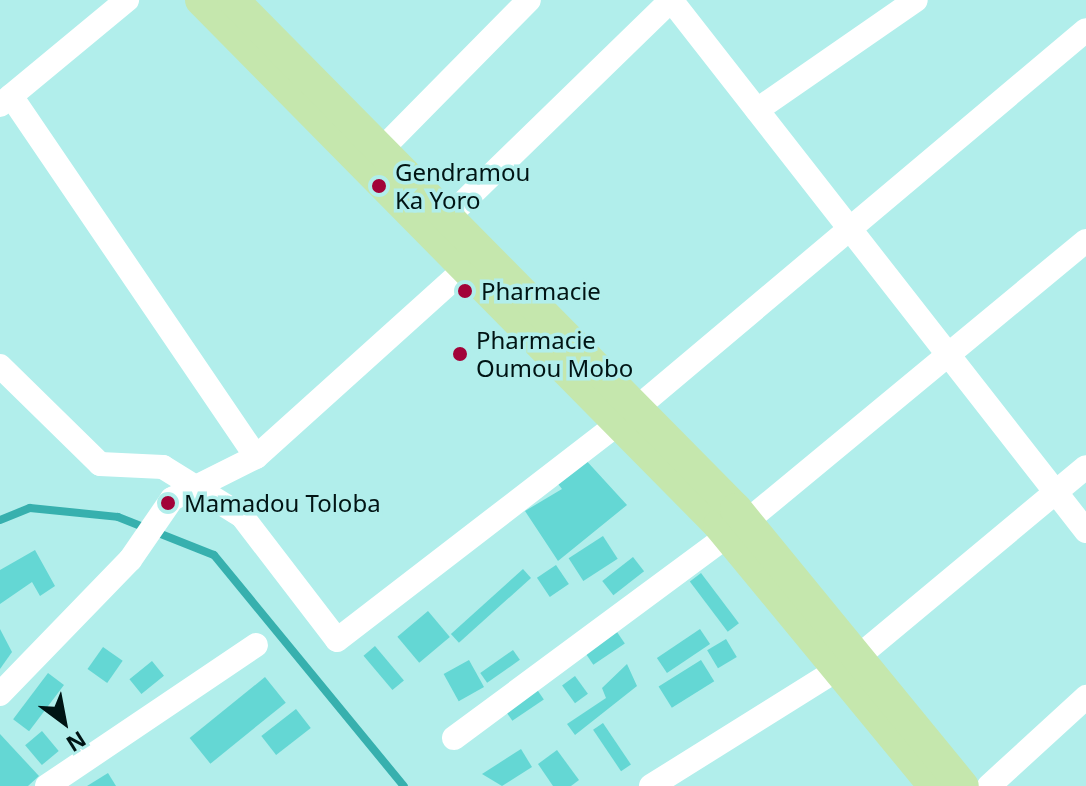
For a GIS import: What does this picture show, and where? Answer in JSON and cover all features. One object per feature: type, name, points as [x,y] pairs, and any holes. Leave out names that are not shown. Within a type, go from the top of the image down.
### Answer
[{"type":"main road","points":[[201,0],[473,263],[737,528],[849,662],[963,786]]},
{"type":"main road","points":[[233,0],[446,219],[473,263]]},
{"type":"main road","points":[[849,662],[934,786]]},
{"type":"street","points":[[127,0],[5,100],[256,457]]},
{"type":"street","points":[[380,151],[529,0]]},
{"type":"street","points":[[446,219],[671,0],[1086,531]]},
{"type":"street","points":[[757,110],[916,0]]},
{"type":"street","points":[[0,366],[100,464],[163,467],[242,516],[337,640],[626,414],[847,224],[1086,30]]},
{"type":"street","points":[[454,738],[737,528],[950,357],[1086,241]]},
{"type":"street","points":[[0,694],[130,560],[172,499],[256,457],[473,263]]},
{"type":"street","points":[[651,786],[849,662],[1058,496],[1086,467]]},
{"type":"street","points":[[47,786],[256,645]]},
{"type":"street","points":[[989,786],[1086,697]]},
{"type":"building","points":[[583,457],[627,505],[558,561],[525,511],[562,489],[555,480]]},
{"type":"building","points":[[603,536],[618,559],[583,581],[569,558]]},
{"type":"building","points":[[35,550],[55,586],[40,596],[32,582],[0,604],[0,570]]},
{"type":"building","points":[[633,557],[644,571],[613,595],[602,581]]},
{"type":"building","points":[[556,565],[569,584],[550,597],[537,578]]},
{"type":"building","points":[[523,569],[531,578],[459,643],[451,634]]},
{"type":"building","points":[[701,573],[739,623],[728,632],[690,581]]},
{"type":"building","points":[[428,611],[450,637],[419,663],[397,637]]},
{"type":"building","points":[[0,629],[12,652],[0,669]]},
{"type":"building","points":[[700,629],[710,644],[667,673],[657,658]]},
{"type":"building","points":[[617,632],[625,644],[593,665],[585,653]]},
{"type":"building","points":[[726,639],[737,657],[718,668],[707,650]]},
{"type":"building","points":[[375,646],[404,680],[392,690],[364,656]]},
{"type":"building","points":[[103,647],[123,661],[107,683],[88,669]]},
{"type":"building","points":[[513,650],[520,660],[487,683],[480,673]]},
{"type":"building","points":[[469,660],[484,687],[459,701],[444,674]]},
{"type":"building","points":[[701,660],[714,681],[672,708],[659,686]]},
{"type":"building","points":[[152,661],[164,676],[141,694],[129,679]]},
{"type":"building","points":[[627,664],[637,686],[575,735],[567,724],[606,698],[602,688]]},
{"type":"building","points":[[48,673],[64,685],[29,731],[13,719]]},
{"type":"building","points":[[575,676],[588,694],[575,703],[562,685]]},
{"type":"building","points":[[265,677],[286,703],[210,764],[190,738]]},
{"type":"building","points":[[536,688],[544,700],[512,721],[504,709]]},
{"type":"building","points":[[296,709],[311,728],[276,755],[261,736]]},
{"type":"building","points":[[603,723],[631,764],[621,771],[593,730]]},
{"type":"building","points":[[42,731],[59,751],[42,765],[25,745]]},
{"type":"building","points":[[0,734],[39,776],[28,786],[0,786]]},
{"type":"building","points":[[521,749],[532,767],[502,786],[482,774]]},
{"type":"building","points":[[557,750],[579,780],[571,786],[553,786],[538,764]]},
{"type":"building","points":[[108,773],[116,786],[87,786]]},
{"type":"waterway","points":[[0,520],[30,508],[118,517],[214,555],[404,786]]},
{"type":"place","name":"Gendramou Ka Yoro","points":[[379,186]]},
{"type":"place","name":"Pharmacie","points":[[465,291]]},
{"type":"place","name":"Pharmacie Oumou Mobo","points":[[460,354]]},
{"type":"place","name":"Mamadou Toloba","points":[[168,503]]}]
